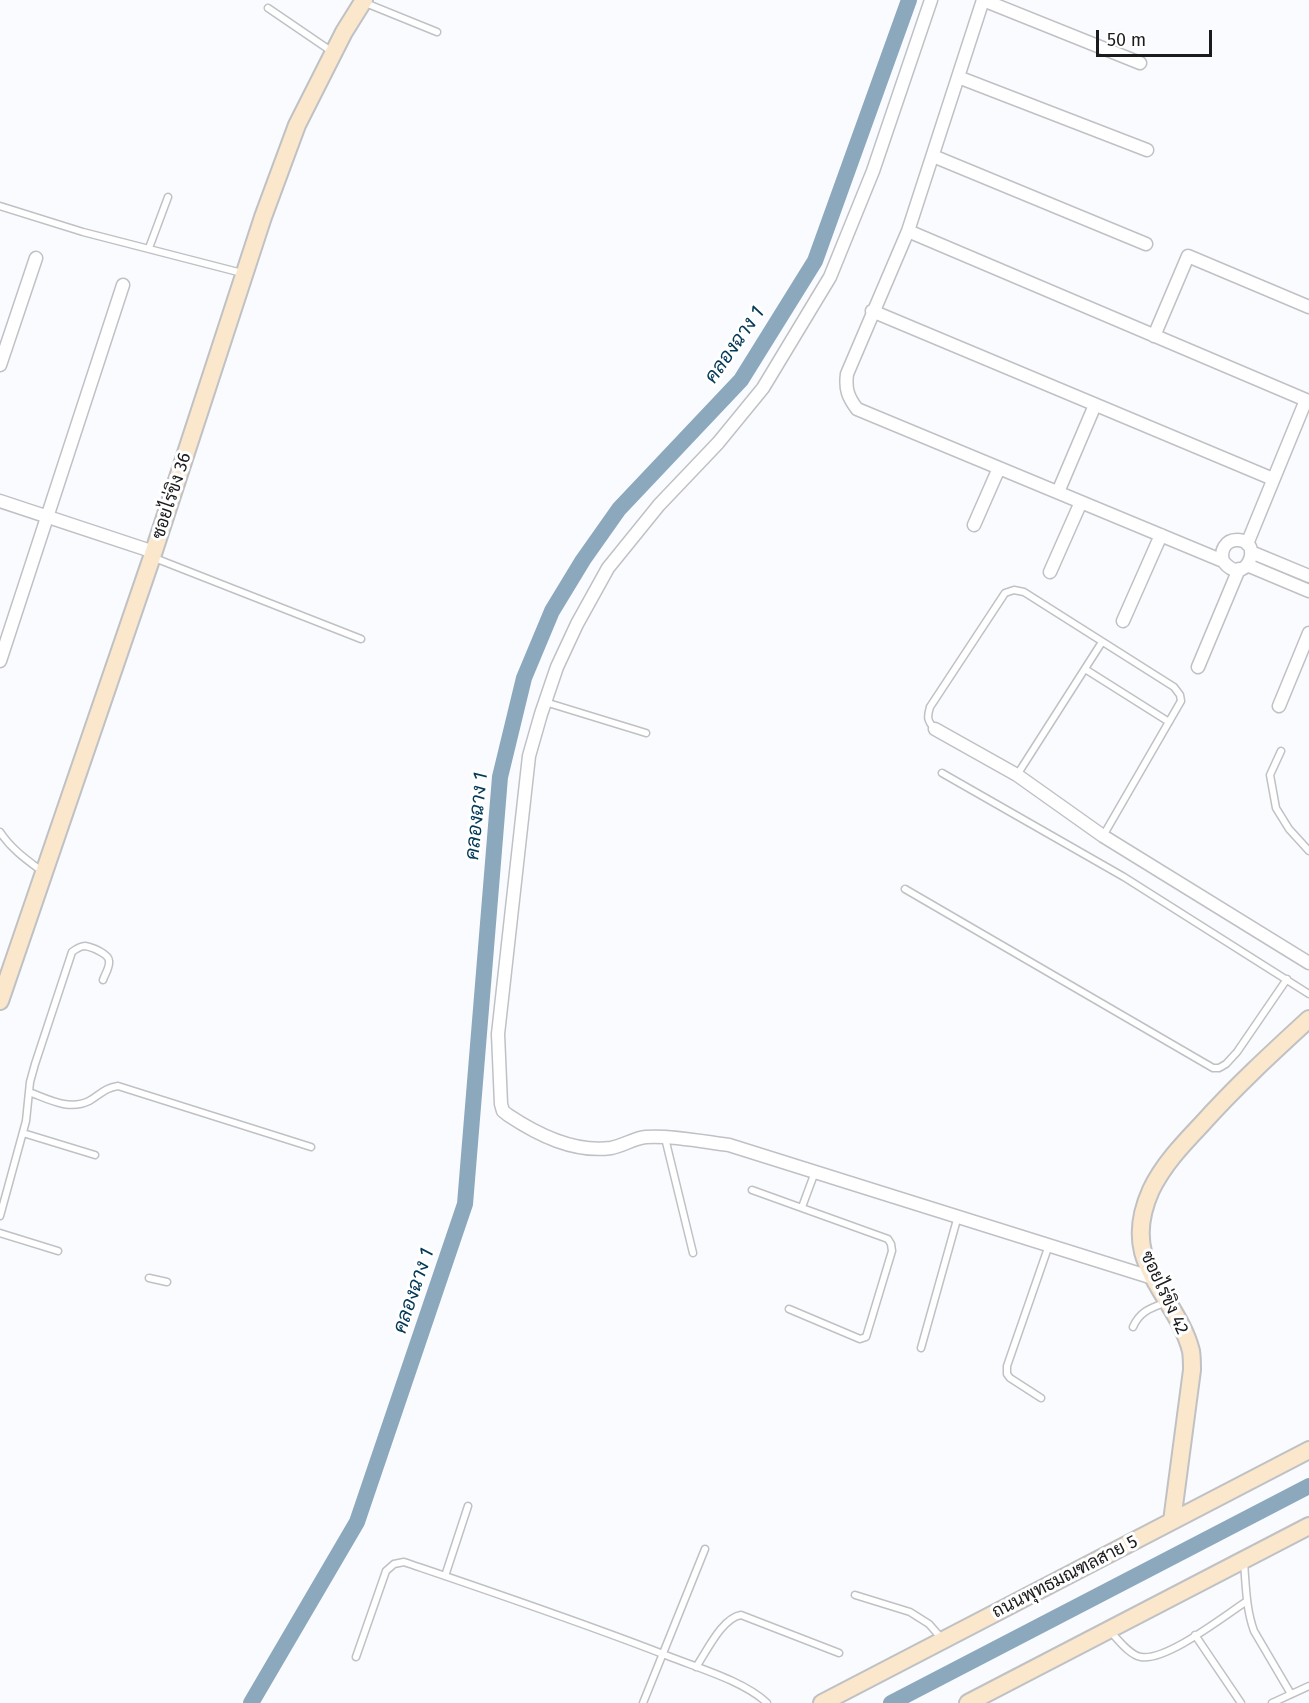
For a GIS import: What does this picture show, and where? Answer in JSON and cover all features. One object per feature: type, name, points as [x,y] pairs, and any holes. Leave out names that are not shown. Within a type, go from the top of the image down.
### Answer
[{"type":"street","points":[[931,0],[873,171],[830,277],[759,393],[718,443],[659,506],[608,568],[577,624],[557,667],[529,756],[498,1034],[501,1104],[503,1111],[508,1115],[557,1141],[588,1149],[619,1147],[645,1137],[729,1145],[1154,1278]]},
{"type":"street","points":[[1140,63],[983,0],[908,231],[889,278],[872,311],[847,374],[845,387],[849,399],[857,409],[1223,561],[1230,568],[1243,567],[1309,591]]},
{"type":"street","name":"ซอยไร่ขิง 36","points":[[0,1001],[153,555],[263,217],[297,125],[344,32],[363,1]]},
{"type":"street","points":[[958,76],[1147,150]]},
{"type":"street","points":[[933,156],[1146,244]]},
{"type":"street","points":[[908,231],[1306,400],[1249,548],[1251,557],[1243,567],[1198,667]]},
{"type":"street","points":[[1154,336],[1188,256],[1309,307]]},
{"type":"street","points":[[0,366],[36,258]]},
{"type":"street","points":[[0,661],[123,285]]},
{"type":"street","points":[[872,311],[1274,479]]},
{"type":"street","points":[[1058,492],[1095,405]]},
{"type":"street","points":[[974,525],[999,468]]},
{"type":"street","points":[[0,501],[153,555]]},
{"type":"street","points":[[1050,572],[1081,502]]},
{"type":"street","points":[[1123,621],[1161,535]]},
{"type":"street","points":[[1223,561],[1222,550],[1228,542],[1238,540],[1249,548],[1309,576]]},
{"type":"street","points":[[1279,706],[1309,633]]},
{"type":"street","points":[[935,729],[1017,775],[1103,836],[1309,963]]},
{"type":"street","name":"ซอยไร่ขิง 42","points":[[1172,1521],[1192,1370],[1191,1352],[1144,1257],[1140,1240],[1142,1218],[1151,1191],[1162,1170],[1182,1145],[1264,1060],[1309,1019]]},
{"type":"street","name":"ถนนพุทธมณฑลสาย 5","points":[[822,1703],[1309,1450]]},
{"type":"street","points":[[968,1703],[1309,1526]]},
{"type":"lane","points":[[363,1],[437,32]]},
{"type":"lane","points":[[268,8],[334,53]]},
{"type":"lane","points":[[149,248],[168,197]]},
{"type":"lane","points":[[0,206],[83,232],[245,273]]},
{"type":"lane","points":[[153,555],[361,639]]},
{"type":"lane","points":[[935,729],[929,723],[927,716],[930,707],[1005,593],[1014,590],[1024,592],[1174,687],[1180,695],[1180,701],[1103,836]]},
{"type":"lane","points":[[1017,775],[1102,642]]},
{"type":"lane","points":[[1085,669],[1169,722]]},
{"type":"lane","points":[[545,702],[646,733]]},
{"type":"lane","points":[[1281,751],[1270,775],[1276,808],[1289,829],[1309,852]]},
{"type":"lane","points":[[942,773],[1124,877],[1309,994]]},
{"type":"lane","points":[[0,832],[6,842],[22,857],[44,873]]},
{"type":"lane","points":[[905,889],[1213,1068],[1226,1064],[1237,1052],[1287,979]]},
{"type":"lane","points":[[0,1216],[23,1133],[35,1064],[72,952],[78,947],[86,946],[107,956],[109,965],[103,980]]},
{"type":"lane","points":[[29,1092],[75,1106],[90,1100],[107,1088],[118,1086],[311,1147]]},
{"type":"lane","points":[[23,1133],[94,1155]]},
{"type":"lane","points":[[665,1138],[693,1253]]},
{"type":"lane","points":[[802,1207],[815,1172]]},
{"type":"lane","points":[[752,1190],[888,1239],[891,1244],[892,1251],[866,1337],[860,1339],[789,1309]]},
{"type":"lane","points":[[921,1348],[958,1216]]},
{"type":"lane","points":[[0,1233],[58,1251]]},
{"type":"lane","points":[[1041,1398],[1010,1378],[1007,1374],[1007,1366],[1049,1245]]},
{"type":"lane","points":[[149,1278],[167,1282]]},
{"type":"lane","points":[[1133,1327],[1137,1318],[1143,1313],[1167,1302]]},
{"type":"lane","points":[[446,1576],[468,1506]]},
{"type":"lane","points":[[643,1703],[705,1549]]},
{"type":"lane","points":[[1244,1559],[1247,1601],[1254,1631],[1291,1694]]},
{"type":"lane","points":[[356,1657],[386,1571],[394,1564],[404,1562],[596,1628],[663,1654],[719,1676],[759,1695],[767,1703]]},
{"type":"lane","points":[[855,1595],[910,1612],[929,1624],[943,1640]]},
{"type":"lane","points":[[1109,1629],[1129,1650],[1140,1657],[1157,1656],[1177,1647],[1247,1601]]},
{"type":"lane","points":[[696,1667],[726,1623],[734,1616],[741,1615],[839,1653]]},
{"type":"lane","points":[[1195,1635],[1241,1703]]},
{"type":"lane","points":[[1272,1703],[1309,1686]]},
{"type":"waterway","name":"คลองฉาง 1","points":[[251,1703],[357,1522],[465,1204],[500,777],[524,678],[552,611],[583,560],[619,509],[741,380],[815,261],[909,0]]},
{"type":"waterway","points":[[891,1703],[1309,1486]]}]
